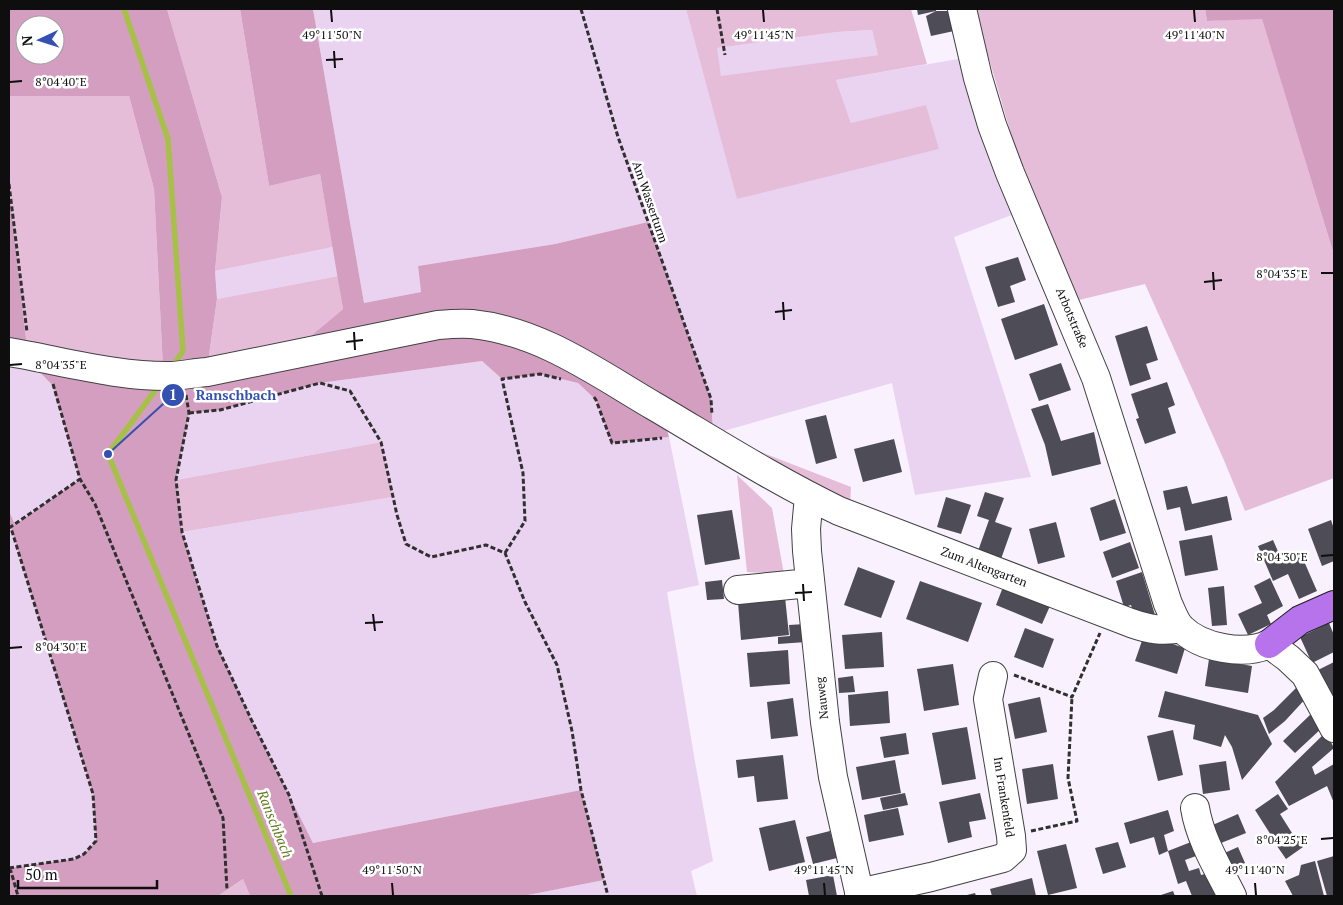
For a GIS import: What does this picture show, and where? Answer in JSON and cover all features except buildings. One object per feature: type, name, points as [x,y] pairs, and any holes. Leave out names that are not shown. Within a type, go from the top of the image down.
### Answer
[{"type":"main road","points":[[1269,644],[1300,620],[1334,605]]},
{"type":"street","name":"Arbotstraße","points":[[962,9],[978,78],[992,125],[1010,173],[1096,378],[1168,604],[1181,628]]},
{"type":"street","name":"Zum Altengarten","points":[[30,356],[114,371],[165,375],[207,372],[438,325],[469,324],[509,331],[555,348],[702,435],[839,511],[1145,628],[1163,630],[1181,628]]},
{"type":"street","name":"Nauweg","points":[[809,496],[806,529],[810,583],[832,777],[860,895]]},
{"type":"street","points":[[738,590],[810,583]]},
{"type":"street","points":[[1181,628],[1196,639],[1229,649],[1254,650],[1269,644],[1306,674],[1334,728]]},
{"type":"street","name":"Im Frankenfeld","points":[[860,895],[1003,858],[1012,850],[988,699],[993,676]]},
{"type":"street","points":[[1195,808],[1197,820],[1205,841],[1232,896]]},
{"type":"path","name":"Am Wasserturm","points":[[581,9],[618,137],[711,399]]},
{"type":"path","points":[[717,9],[725,55]]},
{"type":"path","points":[[9,184],[30,356],[53,386],[80,479],[95,504],[223,818],[227,890]]},
{"type":"path","points":[[505,553],[525,521],[523,473],[502,379],[540,374],[568,380]]},
{"type":"path","points":[[322,896],[289,795],[250,719],[217,646],[182,532],[176,480],[189,413],[220,410],[320,383],[350,391],[381,442],[397,515],[406,544],[431,557],[486,545],[505,553],[525,602],[556,665],[572,731],[581,790],[608,896]]},
{"type":"path","points":[[590,394],[596,400],[612,442],[702,435]]},
{"type":"path","points":[[18,896],[9,868],[74,859],[84,854],[96,841],[93,794],[10,528],[80,479]]},
{"type":"path","points":[[1011,836],[1077,821],[1068,778],[1072,697],[1100,633]]},
{"type":"path","points":[[993,676],[1011,674],[1072,697]]},
{"type":"shaded area","points":[[9,9],[167,9],[222,197],[215,271],[217,299],[208,362],[300,345],[343,309],[320,174],[269,186],[240,9],[313,9],[364,303],[421,292],[418,266],[555,244],[648,222],[711,399],[713,434],[662,412],[669,437],[612,443],[596,400],[578,383],[540,374],[502,379],[482,361],[320,383],[220,410],[189,413],[176,480],[182,532],[216,643],[251,719],[313,843],[581,790],[604,880],[523,896],[250,896],[243,879],[218,896],[9,896],[9,868],[74,859],[84,854],[96,841],[93,794],[11,528],[9,528],[9,511],[15,525],[80,479],[53,386],[36,368],[9,367],[9,188],[27,347],[163,368],[154,189],[129,96],[9,96]]},
{"type":"shaded area","points":[[167,9],[240,9],[269,186],[320,174],[333,247],[215,271],[222,197]]},
{"type":"shaded area","points":[[313,9],[686,9],[738,199],[851,123],[836,80],[964,58],[1017,213],[954,237],[1031,477],[915,495],[892,383],[713,434],[648,222],[555,244],[418,266],[421,292],[364,303]]},
{"type":"shaded area","points":[[686,9],[911,9],[927,64],[836,80],[851,123],[926,105],[939,149],[737,199]],"holes":[[[872,30],[878,55],[721,76],[717,48],[837,32]]]},
{"type":"shaded area","points":[[976,9],[1205,9],[1207,21],[1262,18],[1334,255],[1334,478],[1245,511],[1145,284],[1079,300],[1015,148]]},
{"type":"shaded area","points":[[1205,9],[1334,9],[1334,255],[1262,19],[1207,21]]},
{"type":"shaded area","points":[[872,30],[878,55],[721,77],[716,48],[837,32]]},
{"type":"shaded area","points":[[9,96],[129,96],[154,189],[163,368],[27,347],[9,188]]},
{"type":"shaded area","points":[[333,247],[338,276],[217,299],[215,271]]},
{"type":"shaded area","points":[[338,276],[343,309],[300,345],[208,362],[217,299]]},
{"type":"shaded area","points":[[482,361],[502,379],[540,374],[578,383],[596,400],[612,442],[669,437],[699,585],[667,592],[713,861],[691,871],[697,896],[523,896],[603,880],[581,790],[313,843],[251,719],[216,643],[182,532],[393,497],[381,442],[176,480],[189,413],[220,410],[320,383]]},
{"type":"shaded area","points":[[9,367],[36,368],[53,386],[80,479],[15,526],[9,511]]},
{"type":"shaded area","points":[[381,442],[393,497],[182,532],[176,480]]},
{"type":"shaded area","points":[[740,444],[851,487],[850,506]]},
{"type":"shaded area","points":[[737,475],[772,508],[784,574],[747,572]]},
{"type":"shaded area","points":[[9,528],[11,528],[93,794],[96,841],[84,854],[74,859],[9,868]]},
{"type":"shaded area","points":[[243,879],[250,896],[218,896]]},
{"type":"waterway","name":"Ranschbach","points":[[124,9],[168,139],[183,351],[172,367]]},
{"type":"waterway","name":"Ranschbach","points":[[160,384],[108,454],[291,896]]},
{"type":"place","name":"Ranschbach","points":[[108,454]]}]
